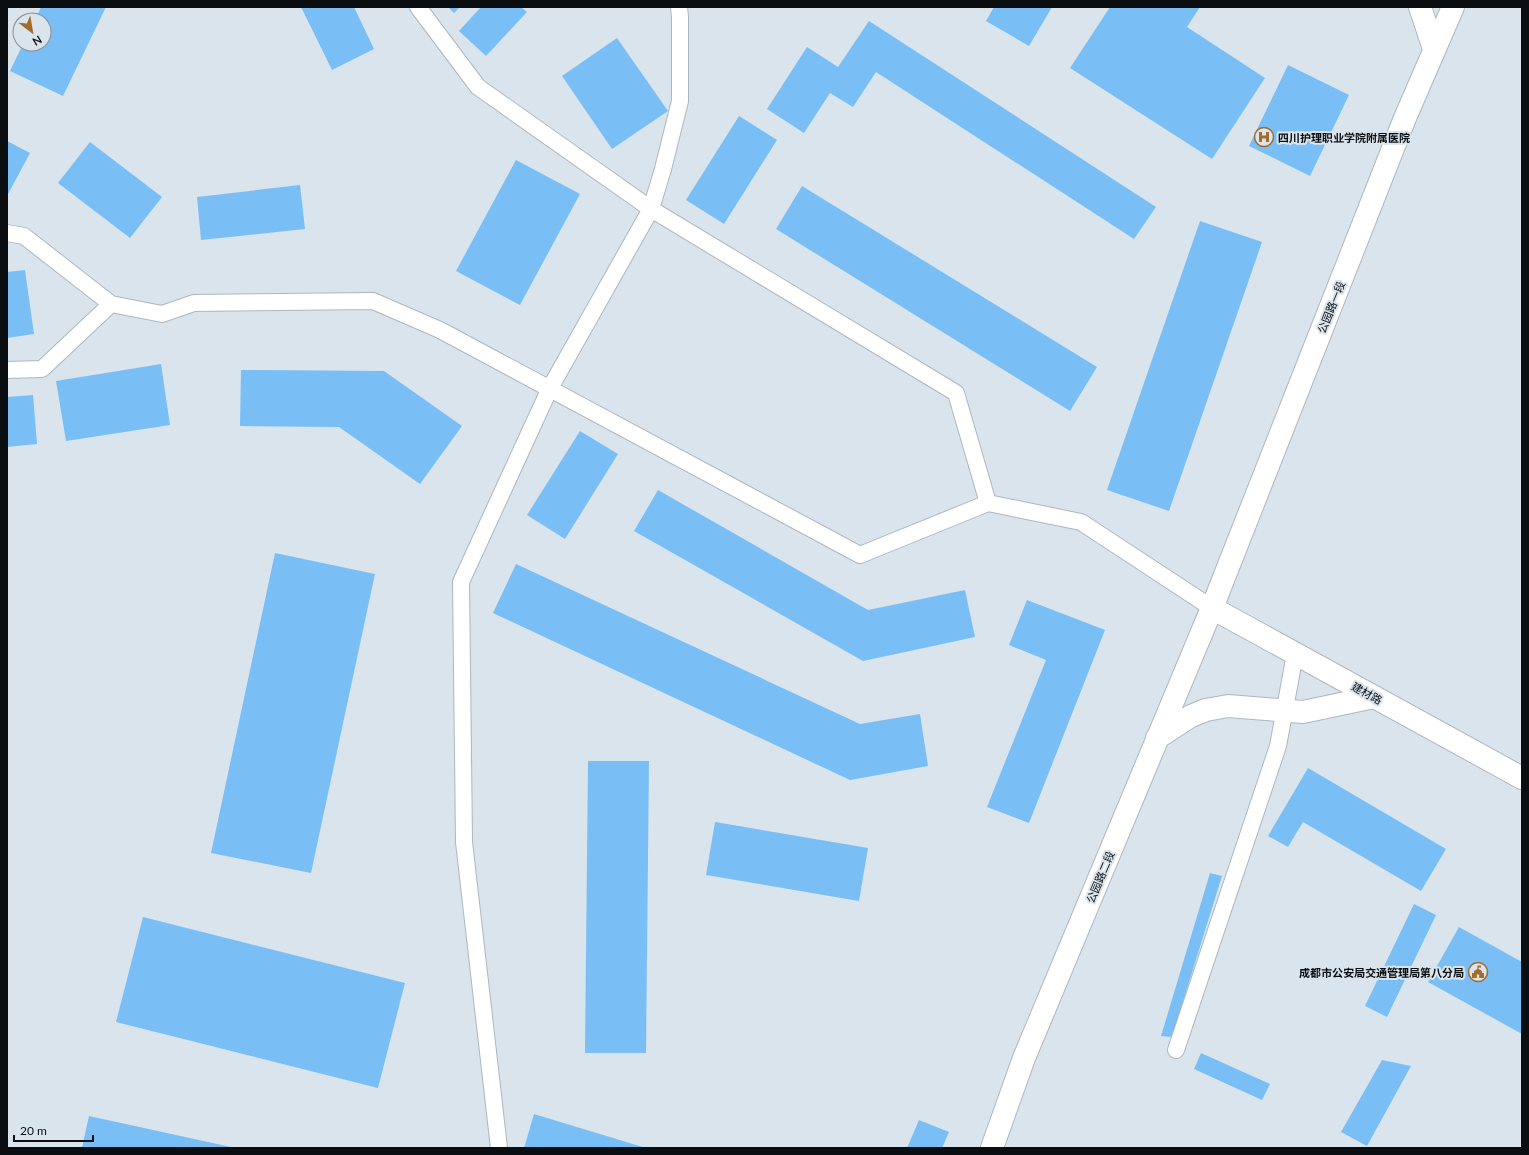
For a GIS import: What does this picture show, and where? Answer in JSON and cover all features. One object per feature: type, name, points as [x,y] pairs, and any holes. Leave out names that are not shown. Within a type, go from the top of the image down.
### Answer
[{"type":"street","points":[[1420,7],[1434,49]]},
{"type":"street","name":"公园路一段","points":[[1212,608],[1402,126],[1453,7]]},
{"type":"street","name":"建材路","points":[[1212,608],[1522,778]]},
{"type":"street","name":"公园路二段","points":[[992,1148],[1024,1058],[1212,608]]},
{"type":"street","points":[[1158,738],[1191,716],[1206,710],[1228,706],[1303,712],[1374,697]]},
{"type":"lane","points":[[418,7],[478,87],[651,209],[956,393],[988,503]]},
{"type":"lane","points":[[499,1148],[464,842],[461,582],[550,388],[651,209],[663,169],[680,101],[679,7]]},
{"type":"lane","points":[[7,233],[24,236],[111,304],[162,314],[194,303],[373,301],[440,330],[860,555],[988,503],[1081,522],[1212,608]]},
{"type":"lane","points":[[7,370],[42,368],[111,304]]},
{"type":"lane","points":[[1176,1050],[1278,746],[1295,654]]},
{"type":"building","points":[[41,7],[106,7],[63,96],[10,71],[19,52],[52,52],[52,12],[39,12]]},
{"type":"building","points":[[301,7],[354,7],[374,49],[332,70]]},
{"type":"building","points":[[448,7],[460,7],[454,13]]},
{"type":"building","points":[[481,7],[521,7],[527,12],[486,56],[459,31]]},
{"type":"building","points":[[994,7],[1052,7],[1029,46],[986,21]]},
{"type":"building","points":[[1110,7],[1200,7],[1187,27],[1265,78],[1212,159],[1070,68]]},
{"type":"building","points":[[869,21],[1156,207],[1134,239],[876,72],[853,107],[830,93],[804,133],[767,109],[807,47],[838,67]]},
{"type":"building","points":[[617,38],[668,111],[612,149],[562,76]]},
{"type":"building","points":[[1288,65],[1349,95],[1310,176],[1249,146]]},
{"type":"building","points":[[739,116],[777,140],[724,224],[686,200]]},
{"type":"building","points":[[7,141],[30,153],[7,196]]},
{"type":"building","points":[[90,142],[162,197],[130,238],[58,183]]},
{"type":"building","points":[[516,160],[580,194],[520,305],[456,271]]},
{"type":"building","points":[[300,185],[305,229],[201,240],[197,197]]},
{"type":"building","points":[[802,186],[1097,367],[1070,411],[776,229]]},
{"type":"building","points":[[1200,221],[1262,242],[1169,511],[1107,490]]},
{"type":"building","points":[[25,270],[34,334],[7,338],[7,272]]},
{"type":"building","points":[[161,364],[170,425],[66,441],[56,381]]},
{"type":"building","points":[[241,370],[384,371],[462,426],[420,484],[339,427],[240,426]]},
{"type":"building","points":[[33,395],[37,444],[7,447],[7,397]]},
{"type":"building","points":[[580,431],[618,454],[565,539],[527,515]]},
{"type":"building","points":[[658,490],[868,610],[965,590],[975,637],[863,661],[634,531]]},
{"type":"building","points":[[275,553],[375,574],[311,873],[211,853]]},
{"type":"building","points":[[516,564],[860,724],[920,714],[928,766],[850,780],[493,613]]},
{"type":"building","points":[[1027,600],[1105,630],[1029,823],[987,807],[1046,660],[1009,645]]},
{"type":"building","points":[[588,761],[649,761],[646,1053],[585,1053]]},
{"type":"building","points":[[1308,768],[1446,849],[1421,891],[1303,822],[1288,847],[1268,836]]},
{"type":"building","points":[[715,822],[868,848],[859,901],[706,875]]},
{"type":"building","points":[[1210,873],[1222,876],[1172,1037],[1161,1036]]},
{"type":"building","points":[[1414,904],[1436,915],[1387,1017],[1365,1006]]},
{"type":"building","points":[[143,917],[405,983],[378,1088],[116,1022]]},
{"type":"building","name":"成都市公安局交通管理局第八分局","points":[[1459,927],[1522,962],[1522,1034],[1428,982]]},
{"type":"building","points":[[1201,1053],[1270,1084],[1262,1100],[1194,1069]]},
{"type":"building","points":[[1382,1060],[1411,1066],[1367,1146],[1341,1132]]},
{"type":"building","points":[[534,1114],[646,1148],[524,1148]]},
{"type":"building","points":[[89,1116],[231,1147],[231,1148],[82,1148]]},
{"type":"building","points":[[919,1120],[949,1132],[942,1148],[907,1148]]},
{"type":"place","name":"四川护理职业学院附属医院","points":[[1264,137]]},
{"type":"place","name":"成都市公安局交通管理局第八分局","points":[[1478,972]]}]
